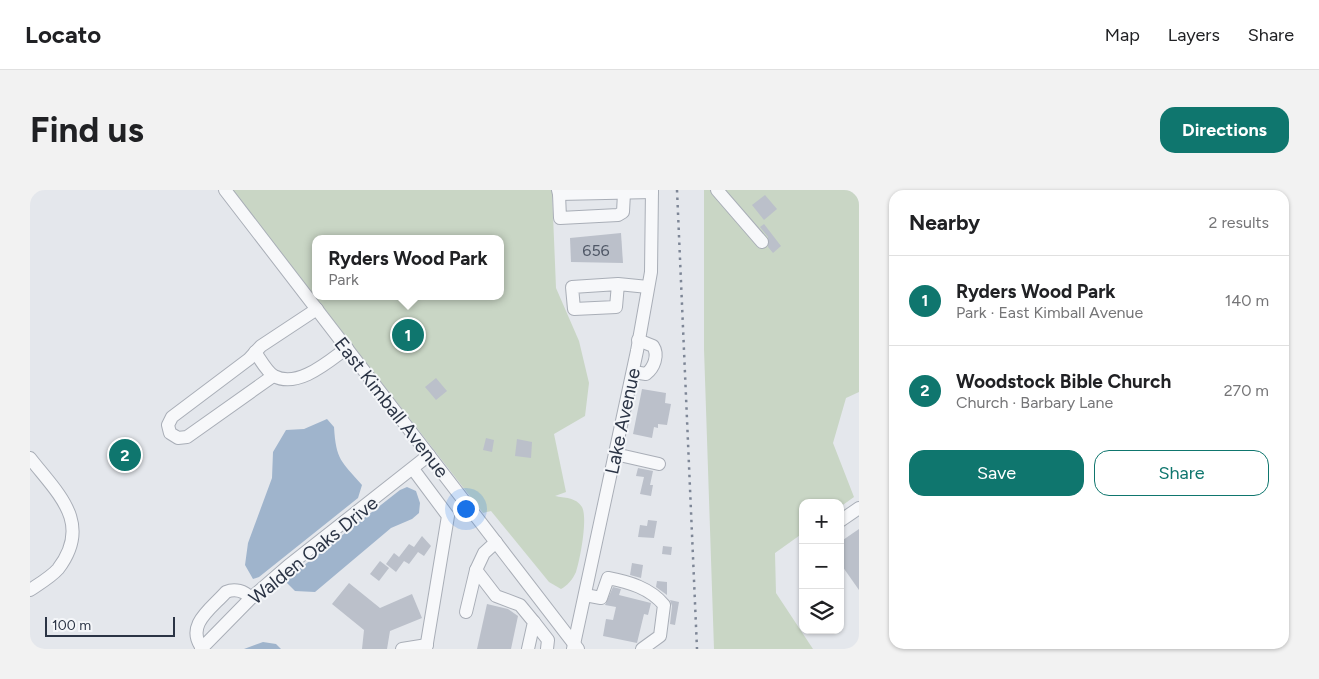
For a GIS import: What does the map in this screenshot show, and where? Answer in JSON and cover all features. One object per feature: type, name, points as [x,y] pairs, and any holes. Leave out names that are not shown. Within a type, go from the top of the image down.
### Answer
[{"type":"street","name":"East Kimball Avenue","points":[[225,190],[496,542],[575,648]]},
{"type":"street","points":[[717,190],[762,242]]},
{"type":"street","points":[[624,193],[623,212],[618,215],[560,218],[558,192],[624,193],[652,191]]},
{"type":"street","name":"Lake Avenue","points":[[575,648],[633,372],[651,272],[652,191]]},
{"type":"street","points":[[618,284],[648,287]]},
{"type":"street","points":[[317,309],[255,352],[249,359],[172,416],[168,425],[170,433],[178,438],[188,437],[273,376],[295,379],[347,348]]},
{"type":"street","points":[[633,372],[646,374],[652,370],[656,354],[653,346],[638,340]]},
{"type":"street","points":[[255,352],[273,376]]},
{"type":"street","points":[[615,454],[659,464]]},
{"type":"street","name":"Walden Oaks Drive","points":[[201,648],[288,566],[429,455]]},
{"type":"street","points":[[30,458],[65,502],[72,518],[74,530],[72,545],[57,570],[30,590]]},
{"type":"street","points":[[402,649],[427,647],[448,516],[413,469]]},
{"type":"street","points":[[844,518],[859,508]]},
{"type":"street","points":[[466,612],[476,570],[484,553],[496,542]]},
{"type":"street","points":[[476,570],[496,596],[520,605],[548,640],[547,649]]},
{"type":"street","points":[[585,595],[601,598],[608,578],[628,582],[658,597],[664,605],[660,636],[642,649]]},
{"type":"street","points":[[201,648],[195,638],[195,628],[226,592],[233,590],[242,592],[252,598]]},
{"type":"street","points":[[528,649],[534,622]]},
{"type":"green space","points":[[232,190],[552,190],[556,288],[579,341],[589,383],[585,416],[554,434],[566,492],[555,496],[577,501],[584,512],[581,549],[576,572],[572,580],[561,589],[549,582],[491,511],[483,513],[317,300],[504,300],[504,235],[312,235],[312,293]]},
{"type":"green space","points":[[704,190],[859,190],[859,392],[846,398],[833,443],[854,497],[844,504],[844,499],[799,499],[799,536],[775,553],[776,593],[799,628],[799,634],[803,634],[813,649],[714,649],[704,349]]},
{"type":"water","points":[[327,419],[334,427],[338,454],[362,485],[358,498],[259,577],[253,579],[245,565],[248,543],[272,478],[273,452],[286,430],[304,429]]},
{"type":"water","points":[[407,487],[416,491],[420,503],[419,513],[412,519],[391,528],[315,592],[295,591],[287,583],[289,577],[400,490]]},
{"type":"water","points":[[263,642],[276,644],[281,649],[244,649]]},
{"type":"building","points":[[765,195],[777,209],[764,220],[752,205]]},
{"type":"building","points":[[764,224],[781,246],[773,253],[768,247],[768,237],[760,227]]},
{"type":"building","points":[[621,233],[623,263],[571,262],[570,238]]},
{"type":"building","points":[[436,378],[447,391],[436,400],[425,387]]},
{"type":"building","points":[[642,389],[666,393],[665,403],[671,404],[667,425],[658,424],[658,428],[654,427],[652,438],[633,434]]},
{"type":"building","points":[[486,438],[494,440],[492,452],[483,450]]},
{"type":"building","points":[[517,439],[532,442],[531,458],[515,456]]},
{"type":"building","points":[[638,468],[653,471],[650,485],[653,485],[651,496],[640,494],[644,477],[636,476]]},
{"type":"building","points":[[648,520],[657,521],[654,538],[638,537],[640,525],[647,526]]},
{"type":"building","points":[[859,529],[859,590],[844,569],[844,539]]},
{"type":"building","points":[[422,536],[431,546],[424,556],[418,552],[409,564],[404,561],[396,572],[386,564],[394,553],[399,557],[409,544],[414,547]]},
{"type":"building","points":[[663,546],[672,547],[671,555],[662,554]]},
{"type":"building","points":[[380,561],[389,568],[379,581],[370,574]]},
{"type":"building","points":[[632,563],[643,565],[641,578],[630,575]]},
{"type":"building","points":[[657,581],[667,582],[667,595],[656,587]]},
{"type":"building","points":[[349,583],[380,608],[412,594],[422,618],[390,631],[387,649],[362,649],[364,630],[332,604]]},
{"type":"building","points":[[613,587],[621,589],[619,595],[651,603],[648,615],[644,614],[637,643],[603,636],[606,619],[613,620],[616,607],[605,605]]},
{"type":"building","points":[[670,600],[679,602],[675,625],[670,624],[672,606]]},
{"type":"building","points":[[487,604],[508,609],[518,616],[511,649],[477,649]]},
{"type":"railway","points":[[677,190],[697,649]]},
{"type":"place","name":"Ryders Wood Park","points":[[408,335]]},
{"type":"place","name":"Woodstock Bible Church","points":[[125,455]]}]
